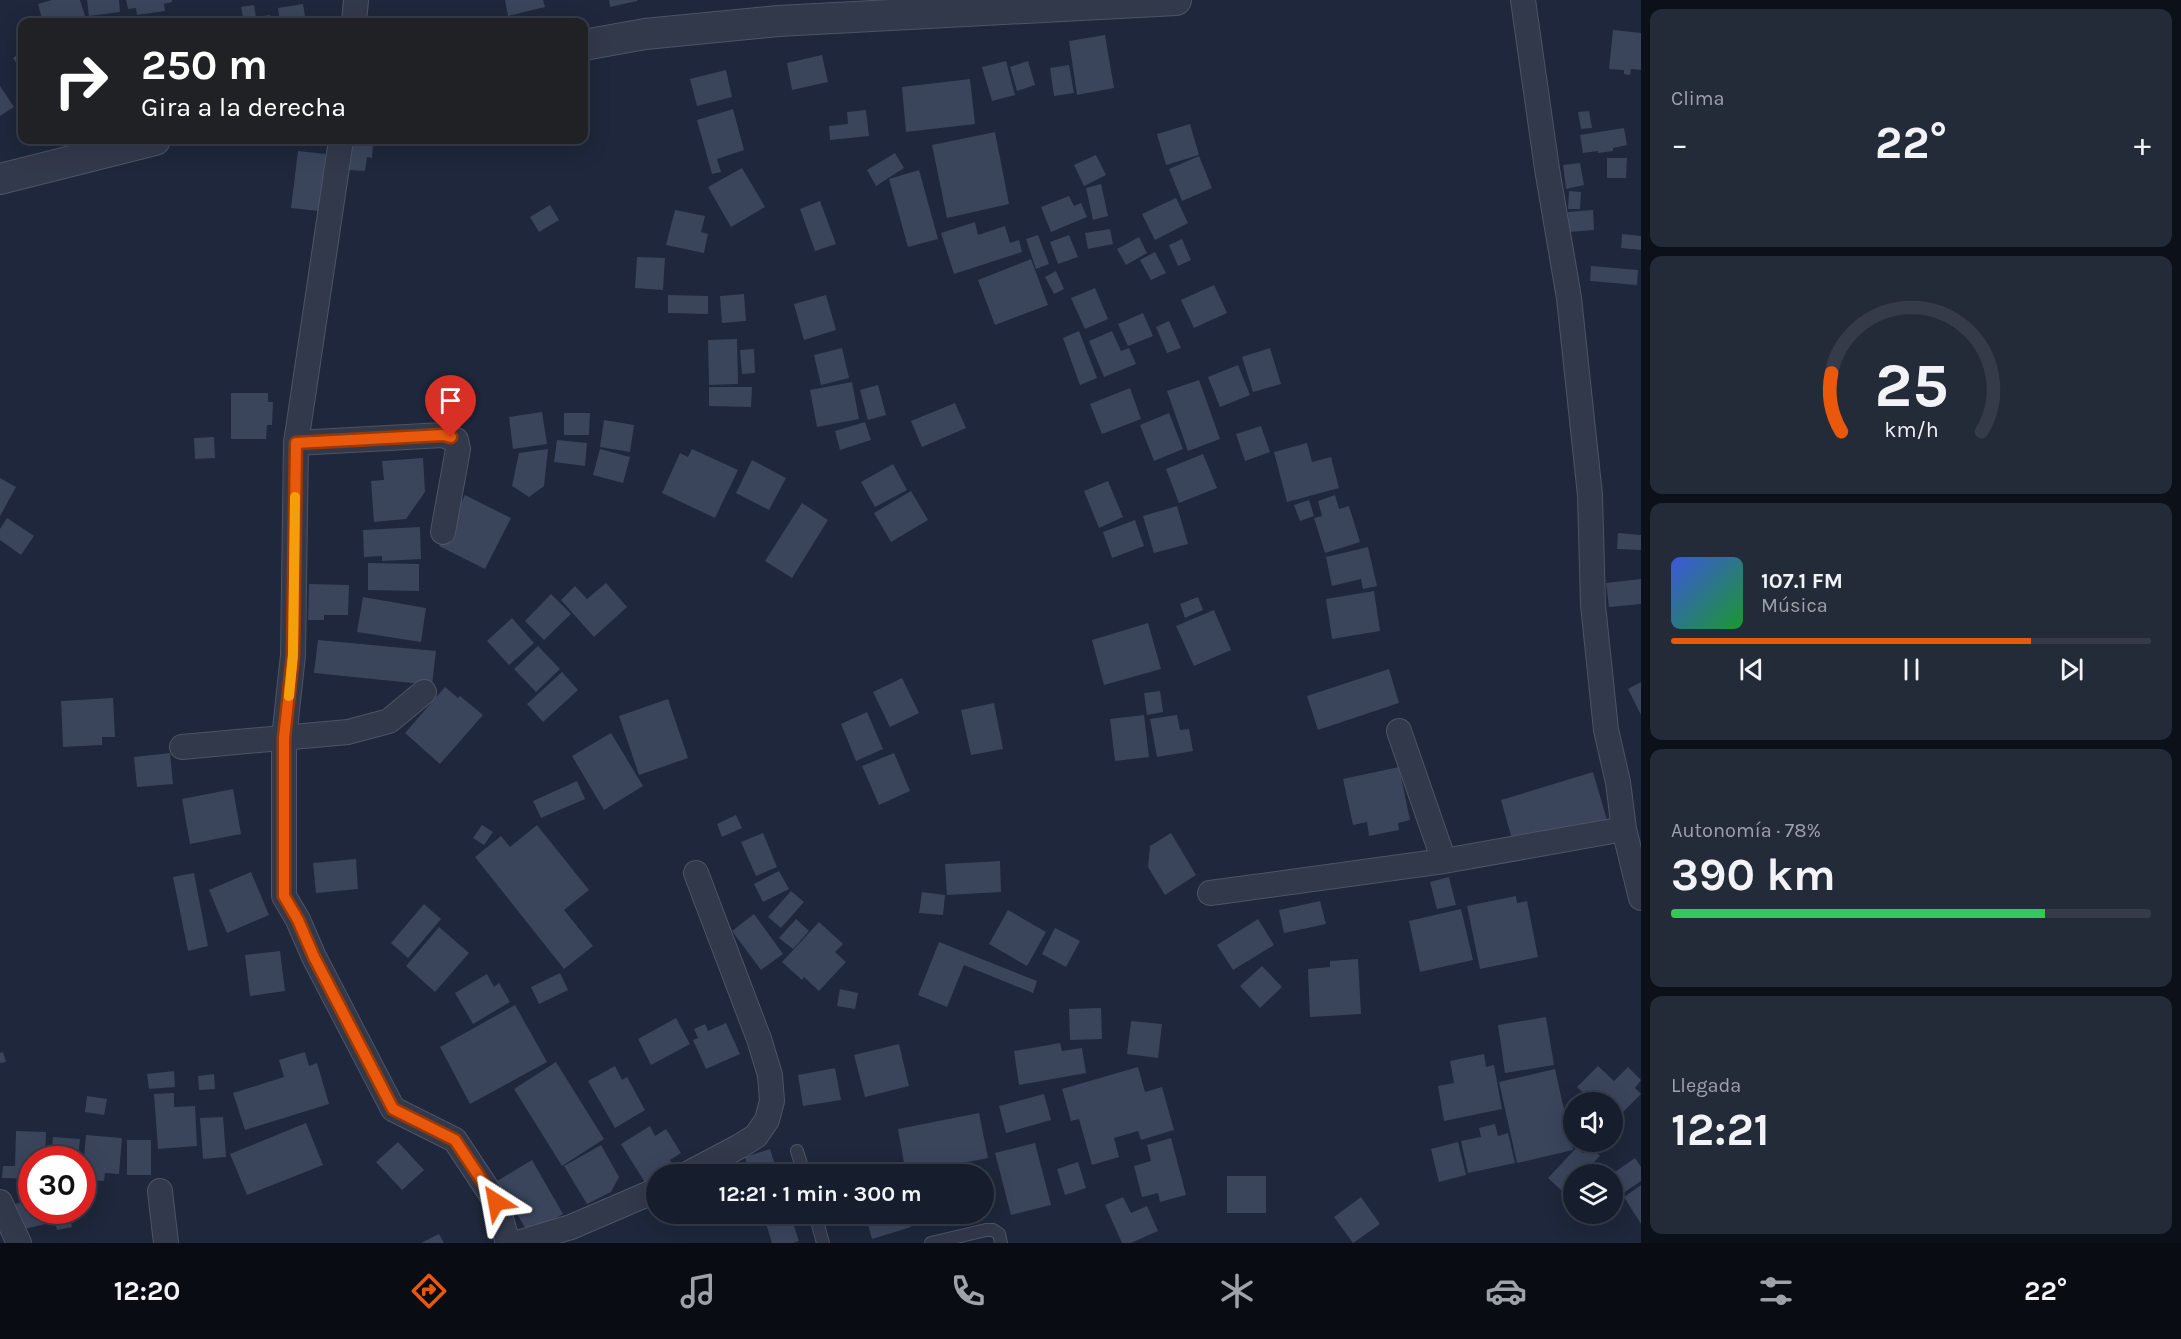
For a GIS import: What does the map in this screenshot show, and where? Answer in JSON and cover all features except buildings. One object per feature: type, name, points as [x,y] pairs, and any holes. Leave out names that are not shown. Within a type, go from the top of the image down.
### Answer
[{"type":"street","points":[[354,18],[356,0]]},
{"type":"street","points":[[588,44],[645,34],[777,21],[1176,0]]},
{"type":"street","points":[[1522,0],[1569,298],[1590,495],[1593,605],[1600,685],[1606,730],[1618,782],[1623,829],[1641,898]]},
{"type":"street","points":[[0,179],[139,144]]},
{"type":"street","points":[[340,144],[296,443],[293,655],[284,738],[284,896],[393,1109],[455,1140],[496,1202],[508,1243]]},
{"type":"street","points":[[296,443],[443,435],[456,440],[458,449],[443,532]]},
{"type":"street","points":[[182,747],[348,732],[389,721],[424,692]]},
{"type":"street","points":[[1399,731],[1444,861]]},
{"type":"street","points":[[1210,893],[1444,861],[1623,829]]},
{"type":"street","points":[[696,873],[759,1039],[771,1075],[772,1101],[766,1119],[756,1136],[706,1164]]},
{"type":"street","points":[[160,1191],[166,1243]]},
{"type":"street","points":[[518,1243],[571,1227],[646,1195]]},
{"type":"street","points":[[0,1202],[19,1243]]},
{"type":"lane","points":[[797,1151],[801,1164]]},
{"type":"lane","points":[[817,1224],[823,1243]]},
{"type":"lane","points":[[931,1243],[993,1230],[999,1234],[1001,1243]]},
{"type":"slow traffic","points":[[289,696],[293,655],[295,497]]},
{"type":"route","points":[[451,437],[443,435],[296,443],[293,655],[284,738],[284,896],[393,1109],[455,1140],[496,1202]]}]
